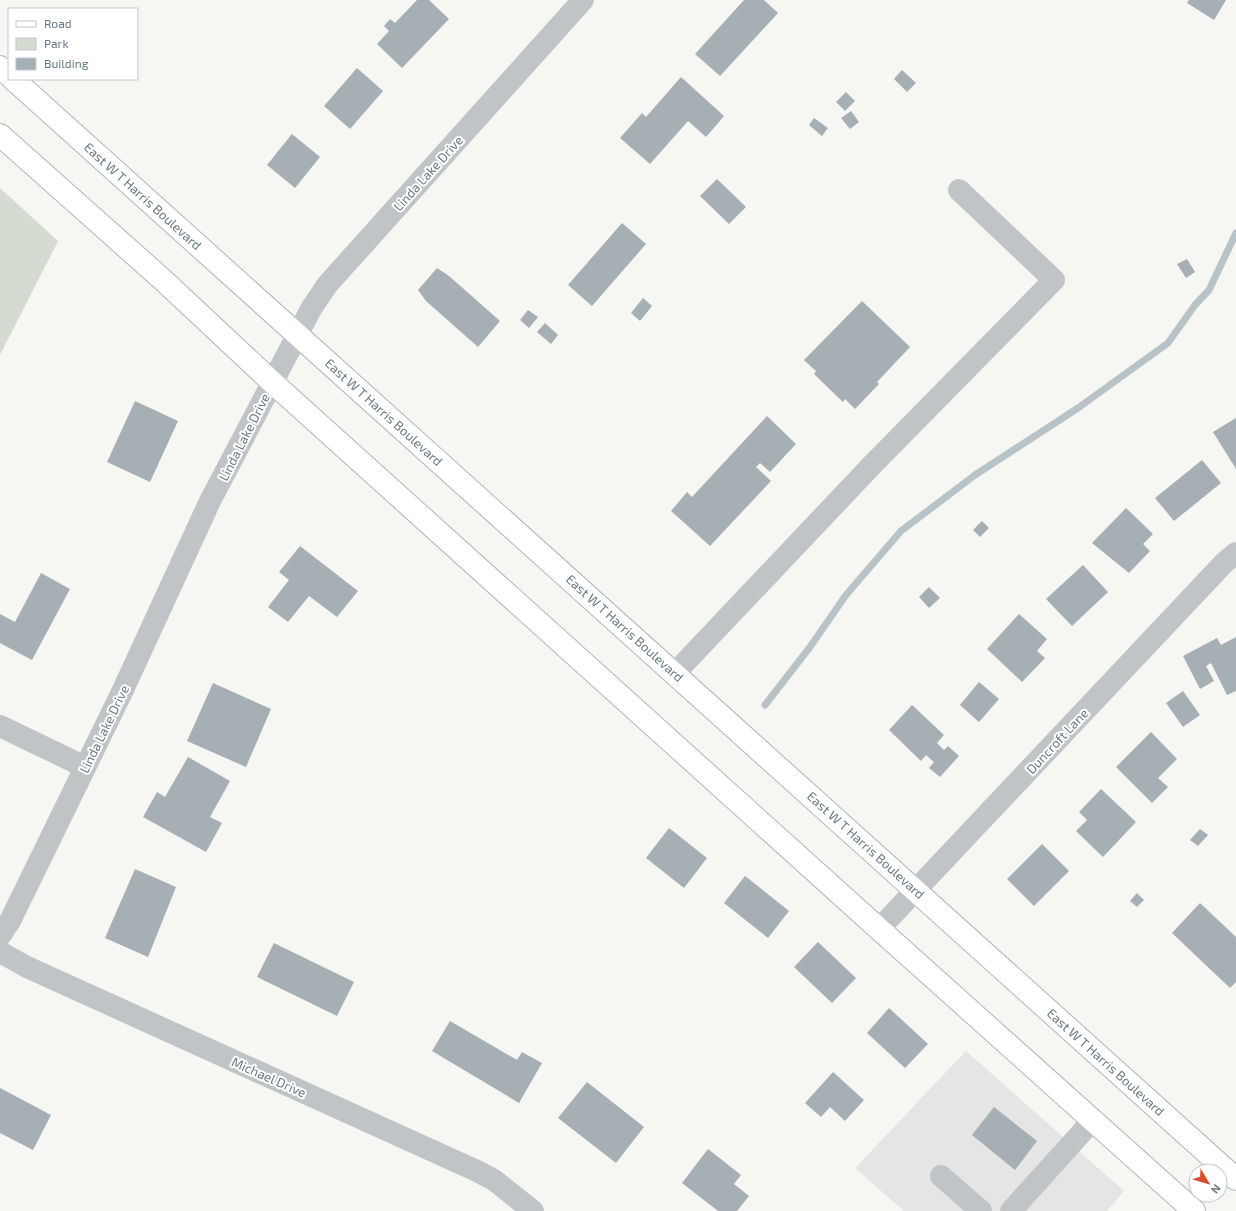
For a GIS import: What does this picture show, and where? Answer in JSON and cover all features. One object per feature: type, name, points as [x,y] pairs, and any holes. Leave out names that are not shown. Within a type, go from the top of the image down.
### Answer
[{"type":"main road","points":[[0,67],[8,74]]},
{"type":"main road","name":"East W T Harris Boulevard","points":[[14,80],[1236,1179]]},
{"type":"main road","points":[[0,135],[163,280],[272,382],[1194,1211]]},
{"type":"street","name":"Linda Lake Drive","points":[[0,936],[10,921],[126,685],[210,502],[311,309],[327,285],[583,0]]},
{"type":"street","points":[[675,673],[873,464],[1054,280],[959,190]]},
{"type":"street","name":"Duncroft Lane","points":[[879,929],[1224,563],[1236,553]]},
{"type":"street","points":[[0,726],[86,767]]},
{"type":"street","name":"Michael Drive","points":[[0,952],[27,967],[477,1171],[494,1180],[533,1211]]},
{"type":"street","points":[[1011,1211],[1093,1120]]},
{"type":"street","points":[[941,1176],[981,1211]]},
{"type":"shaded area","points":[[966,1051],[1124,1191],[1107,1211],[904,1211],[855,1168]]},
{"type":"green space","points":[[0,188],[58,241],[0,355]]},
{"type":"building","points":[[417,0],[429,0],[449,19],[402,68],[377,44],[389,31],[384,26],[390,19],[395,23]]},
{"type":"building","points":[[744,0],[764,0],[778,13],[720,76],[695,54]]},
{"type":"building","points":[[1189,0],[1226,0],[1214,20],[1187,3]]},
{"type":"building","points":[[357,68],[383,91],[350,129],[324,106]]},
{"type":"building","points":[[902,70],[916,83],[907,92],[894,79]]},
{"type":"building","points":[[681,77],[724,116],[706,137],[688,121],[650,164],[620,138],[642,113],[646,117]]},
{"type":"building","points":[[846,92],[855,101],[845,111],[836,102]]},
{"type":"building","points":[[851,111],[859,122],[850,129],[841,118]]},
{"type":"building","points":[[814,118],[828,128],[822,136],[809,125]]},
{"type":"building","points":[[292,134],[320,157],[295,188],[267,165]]},
{"type":"building","points":[[717,179],[746,207],[729,224],[700,196]]},
{"type":"building","points":[[622,223],[646,244],[592,306],[568,285]]},
{"type":"building","points":[[1187,259],[1195,272],[1186,278],[1177,264]]},
{"type":"building","points":[[437,268],[449,276],[500,321],[478,347],[426,301],[418,290]]},
{"type":"building","points":[[643,298],[652,306],[640,321],[631,313]]},
{"type":"building","points":[[862,301],[910,347],[877,382],[879,384],[855,409],[845,399],[843,402],[814,374],[816,371],[804,360]]},
{"type":"building","points":[[528,310],[538,317],[529,328],[520,320]]},
{"type":"building","points":[[545,323],[558,335],[551,344],[537,332]]},
{"type":"building","points":[[135,401],[178,421],[150,482],[107,462]]},
{"type":"building","points":[[767,416],[796,444],[770,472],[760,463],[756,467],[771,481],[710,546],[671,511],[687,492],[692,497]]},
{"type":"building","points":[[1236,418],[1236,469],[1213,432]]},
{"type":"building","points":[[1202,460],[1221,483],[1174,521],[1155,498]]},
{"type":"building","points":[[1126,508],[1153,534],[1143,544],[1150,551],[1129,573],[1092,543]]},
{"type":"building","points":[[982,521],[989,528],[980,537],[973,530]]},
{"type":"building","points":[[300,546],[358,591],[337,617],[309,596],[288,622],[268,607],[289,580],[279,572]]},
{"type":"building","points":[[1083,565],[1108,592],[1072,626],[1046,599]]},
{"type":"building","points":[[41,573],[70,589],[32,660],[0,643],[0,614],[15,622]]},
{"type":"building","points":[[929,587],[940,598],[929,608],[919,597]]},
{"type":"building","points":[[1019,614],[1047,639],[1037,651],[1045,658],[1022,682],[987,649]]},
{"type":"building","points":[[1236,637],[1236,691],[1227,695],[1211,663],[1206,666],[1214,681],[1200,689],[1183,656],[1217,638],[1221,645]]},
{"type":"building","points":[[979,682],[999,699],[979,722],[960,705]]},
{"type":"building","points":[[213,683],[271,709],[246,767],[187,741]]},
{"type":"building","points":[[1183,691],[1200,715],[1183,727],[1166,703]]},
{"type":"building","points":[[912,705],[944,735],[937,743],[944,750],[948,746],[959,756],[940,777],[929,768],[934,762],[926,755],[921,761],[889,730]]},
{"type":"building","points":[[1151,732],[1177,759],[1158,778],[1168,787],[1152,803],[1116,767]]},
{"type":"building","points":[[188,757],[230,781],[210,817],[222,823],[206,852],[143,817],[157,792],[165,797]]},
{"type":"building","points":[[1101,789],[1136,822],[1103,857],[1076,831],[1087,820],[1079,812]]},
{"type":"building","points":[[669,828],[707,858],[684,888],[646,858]]},
{"type":"building","points":[[1200,829],[1208,835],[1198,846],[1190,840]]},
{"type":"building","points":[[1042,844],[1069,871],[1034,906],[1007,879]]},
{"type":"building","points":[[135,869],[176,887],[148,957],[105,938]]},
{"type":"building","points":[[745,876],[789,911],[768,938],[724,903]]},
{"type":"building","points":[[1137,893],[1144,900],[1137,907],[1130,901]]},
{"type":"building","points":[[1200,903],[1236,937],[1236,982],[1230,988],[1172,933]]},
{"type":"building","points":[[818,942],[856,978],[832,1003],[794,967]]},
{"type":"building","points":[[274,943],[354,982],[337,1016],[257,977]]},
{"type":"building","points":[[889,1008],[928,1044],[905,1068],[867,1033]]},
{"type":"building","points":[[450,1021],[517,1060],[522,1052],[542,1063],[519,1103],[432,1051]]},
{"type":"building","points":[[833,1072],[864,1100],[845,1121],[830,1107],[821,1117],[805,1103]]},
{"type":"building","points":[[587,1082],[644,1127],[616,1163],[558,1118]]},
{"type":"building","points":[[0,1088],[51,1115],[33,1150],[0,1133]]},
{"type":"building","points":[[994,1107],[1037,1141],[1015,1170],[972,1135]]},
{"type":"building","points":[[708,1149],[741,1175],[734,1184],[749,1196],[737,1211],[718,1211],[682,1183]]},
{"type":"waterway","points":[[765,705],[810,647],[846,595],[901,531],[975,475],[1078,408],[1168,343],[1195,305],[1209,290],[1236,233]]}]
